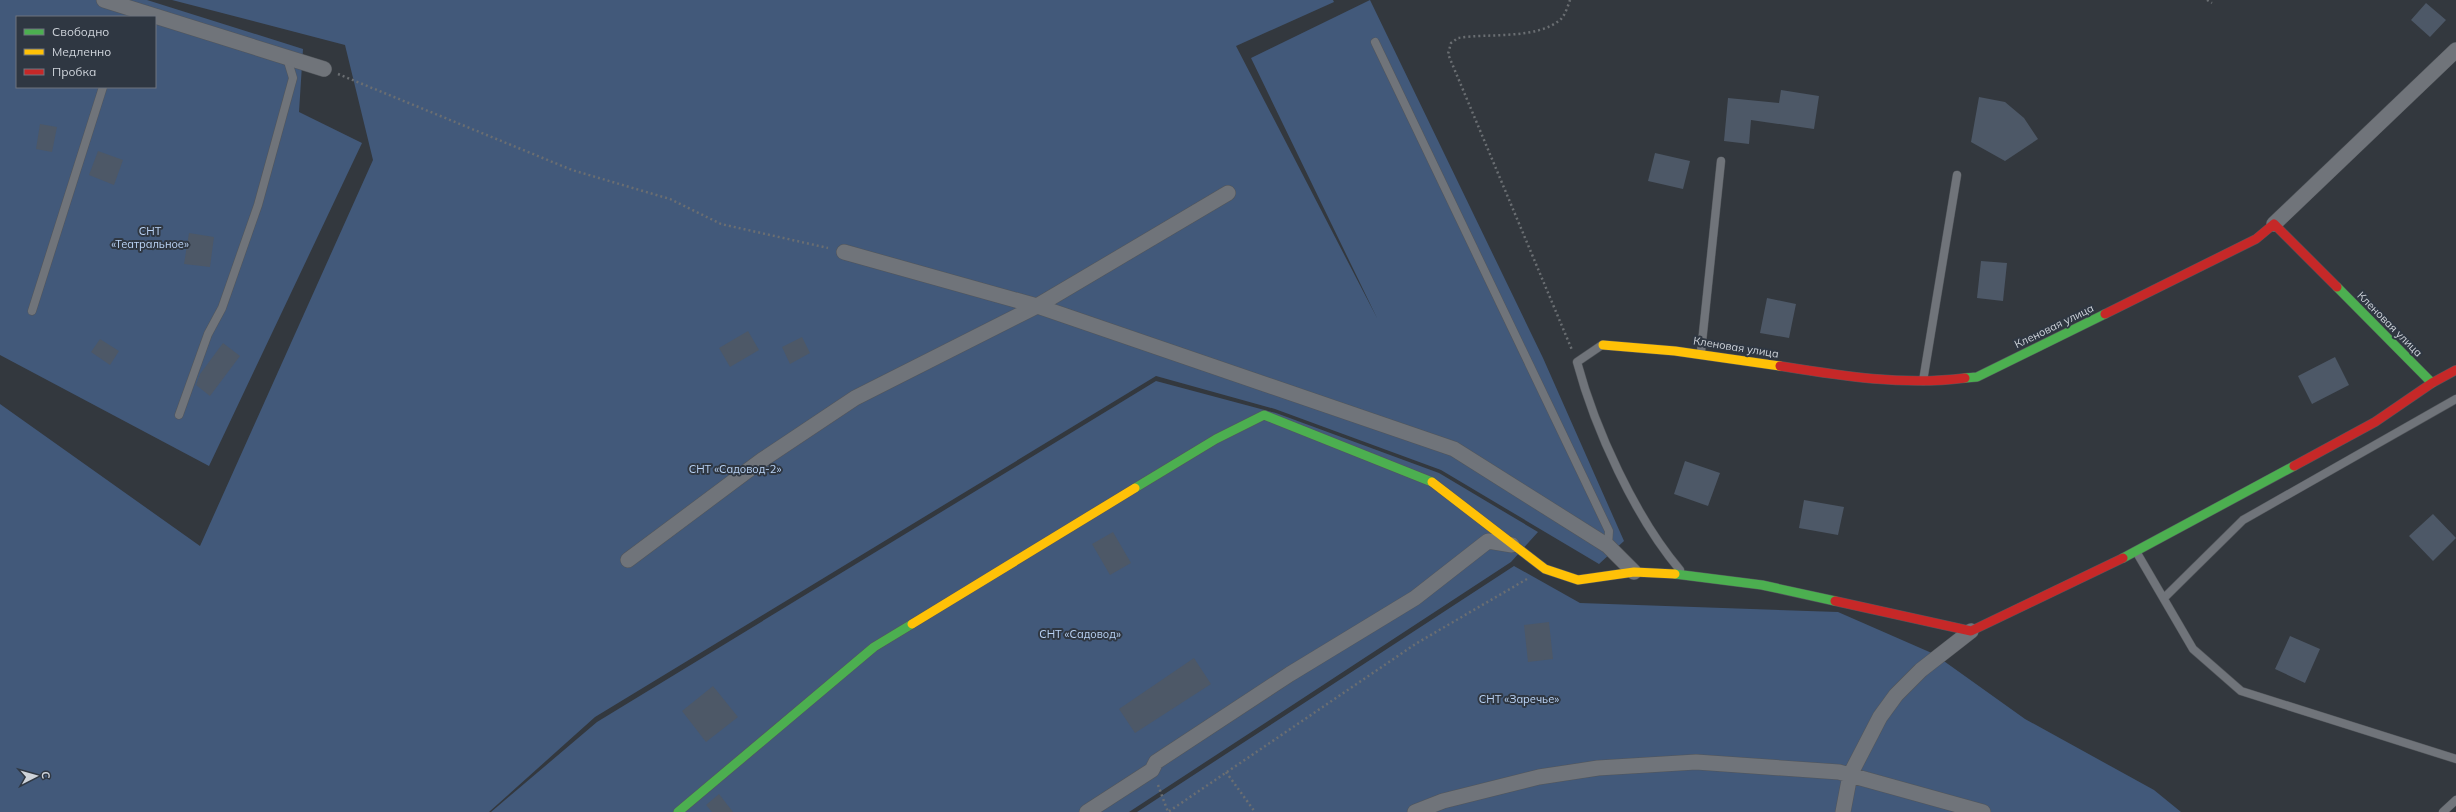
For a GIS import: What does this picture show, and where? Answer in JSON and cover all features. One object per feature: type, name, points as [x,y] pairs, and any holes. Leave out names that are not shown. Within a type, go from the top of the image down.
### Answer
[{"type":"street","points":[[104,0],[126,13],[137,16]]},
{"type":"street","points":[[156,21],[324,69]]},
{"type":"street","points":[[2274,224],[2456,50]]},
{"type":"street","points":[[628,560],[762,460],[855,398],[1037,306],[1228,194]]},
{"type":"street","name":"Кленовая улица","points":[[1603,345],[1648,346],[1877,381],[1945,382],[1977,377],[2256,239],[2274,224],[2432,383]]},
{"type":"street","points":[[844,252],[1037,306],[1454,449],[1608,546],[1634,572]]},
{"type":"street","points":[[1843,812],[1850,775],[1880,717],[1896,695],[1921,670],[1971,630],[2136,552],[2375,422],[2432,383],[2456,370]]},
{"type":"street","points":[[678,812],[874,647],[1216,439],[1264,414],[1429,480],[1517,546],[1545,569],[1578,580],[1634,572],[1684,575],[1762,585],[1971,630]]},
{"type":"street","points":[[1087,812],[1152,770],[1156,762],[1290,674],[1415,598],[1488,541],[1517,546]]},
{"type":"street","points":[[1415,812],[1443,801],[1539,777],[1598,768],[1696,762],[1834,771],[1983,812]]},
{"type":"lane","points":[[1376,42],[1609,531],[1608,546]]},
{"type":"lane","points":[[179,415],[208,334],[222,308],[258,205],[293,78],[287,58]]},
{"type":"lane","points":[[32,311],[103,88]]},
{"type":"lane","points":[[1701,353],[1721,161]]},
{"type":"lane","points":[[1922,382],[1957,175]]},
{"type":"lane","points":[[1603,345],[1577,362],[1584,386],[1609,453],[1660,547],[1684,575]]},
{"type":"lane","points":[[2164,598],[2244,520],[2456,398]]},
{"type":"lane","points":[[2136,552],[2193,649],[2241,691],[2456,759]]},
{"type":"lane","points":[[2443,812],[2456,800]]},
{"type":"path","points":[[1570,0],[1562,19],[1548,28],[1529,33],[1489,34],[1458,38],[1451,42],[1448,54],[1577,362]]},
{"type":"path","points":[[2206,0],[2212,3]]},
{"type":"path","points":[[324,69],[572,170],[670,199],[721,224],[844,252]]},
{"type":"path","points":[[1152,770],[1168,812],[1417,642],[1545,569]]},
{"type":"path","points":[[1226,772],[1255,812]]},
{"type":"green space","name":"СНТ «Театральное»","points":[[0,0],[147,0],[303,49],[299,112],[362,143],[209,466],[0,355]]},
{"type":"green space","name":"СНТ «Садовод-2»","points":[[172,0],[1333,0],[1334,2],[1236,46],[1377,318],[1251,58],[1370,0],[1543,358],[1624,541],[1599,564],[1441,470],[1275,409],[1156,376],[595,717],[489,812],[0,812],[0,404],[200,546],[373,160],[345,45]]},
{"type":"green space","name":"СНТ «Садовод»","points":[[1156,381],[1276,413],[1439,473],[1538,532],[1511,562],[1129,812],[491,812],[597,722]]},
{"type":"green space","name":"СНТ «Заречье»","points":[[1514,566],[1580,603],[1838,612],[1934,654],[2025,719],[2154,790],[2181,812],[1137,812]]},
{"type":"building","points":[[2426,3],[2446,20],[2430,37],[2411,20]]},
{"type":"building","points":[[1781,90],[1819,96],[1814,129],[1751,120],[1749,144],[1724,141],[1728,98],[1779,103]]},
{"type":"building","points":[[1979,97],[2005,102],[2024,118],[2038,139],[2005,161],[1971,142]]},
{"type":"building","points":[[40,124],[57,127],[52,152],[36,149]]},
{"type":"building","points":[[98,151],[123,160],[114,185],[89,175]]},
{"type":"building","points":[[1655,153],[1690,161],[1683,189],[1648,181]]},
{"type":"building","points":[[189,233],[214,237],[210,267],[184,264]]},
{"type":"building","points":[[1981,261],[2007,263],[2003,301],[1977,298]]},
{"type":"building","points":[[1767,298],[1796,304],[1789,338],[1760,333]]},
{"type":"building","points":[[748,331],[759,350],[730,367],[719,348]]},
{"type":"building","points":[[802,337],[810,353],[790,364],[782,347]]},
{"type":"building","points":[[100,339],[119,351],[110,365],[91,352]]},
{"type":"building","points":[[223,343],[240,356],[210,396],[196,385],[200,374]]},
{"type":"building","points":[[2335,357],[2349,385],[2312,404],[2298,376]]},
{"type":"building","points":[[1685,461],[1720,473],[1708,506],[1674,494]]},
{"type":"building","points":[[1804,500],[1844,507],[1838,535],[1799,528]]},
{"type":"building","points":[[2433,514],[2456,538],[2433,561],[2409,536]]},
{"type":"building","points":[[1113,532],[1131,563],[1110,575],[1092,544]]},
{"type":"building","points":[[1549,622],[1553,659],[1528,662],[1524,625]]},
{"type":"building","points":[[2290,636],[2320,649],[2305,683],[2275,669]]},
{"type":"building","points":[[1194,658],[1211,684],[1135,733],[1119,709]]},
{"type":"building","points":[[713,686],[738,717],[706,742],[682,711]]},
{"type":"building","points":[[719,794],[733,812],[712,812],[706,805]]},
{"type":"traffic: fast","points":[[2337,287],[2432,383]]},
{"type":"traffic: fast","points":[[1965,378],[1977,377],[2105,314]]},
{"type":"traffic: fast","points":[[1135,488],[1216,439],[1264,415],[1432,482]]},
{"type":"traffic: fast","points":[[2123,558],[2294,466]]},
{"type":"traffic: fast","points":[[1675,574],[1762,585],[1835,601]]},
{"type":"traffic: fast","points":[[678,812],[874,647],[912,624]]},
{"type":"traffic: slow","points":[[1603,345],[1675,351],[1780,366]]},
{"type":"traffic: slow","points":[[1432,482],[1545,569],[1578,580],[1634,572],[1675,574]]},
{"type":"traffic: slow","points":[[912,624],[1135,488]]},
{"type":"traffic: jam","points":[[2105,314],[2256,239],[2274,224],[2337,287]]},
{"type":"traffic: jam","points":[[1780,366],[1872,379],[1919,381],[1965,378]]},
{"type":"traffic: jam","points":[[2294,466],[2375,422],[2432,383],[2456,370]]},
{"type":"traffic: jam","points":[[1835,601],[1971,631],[2123,558]]}]
